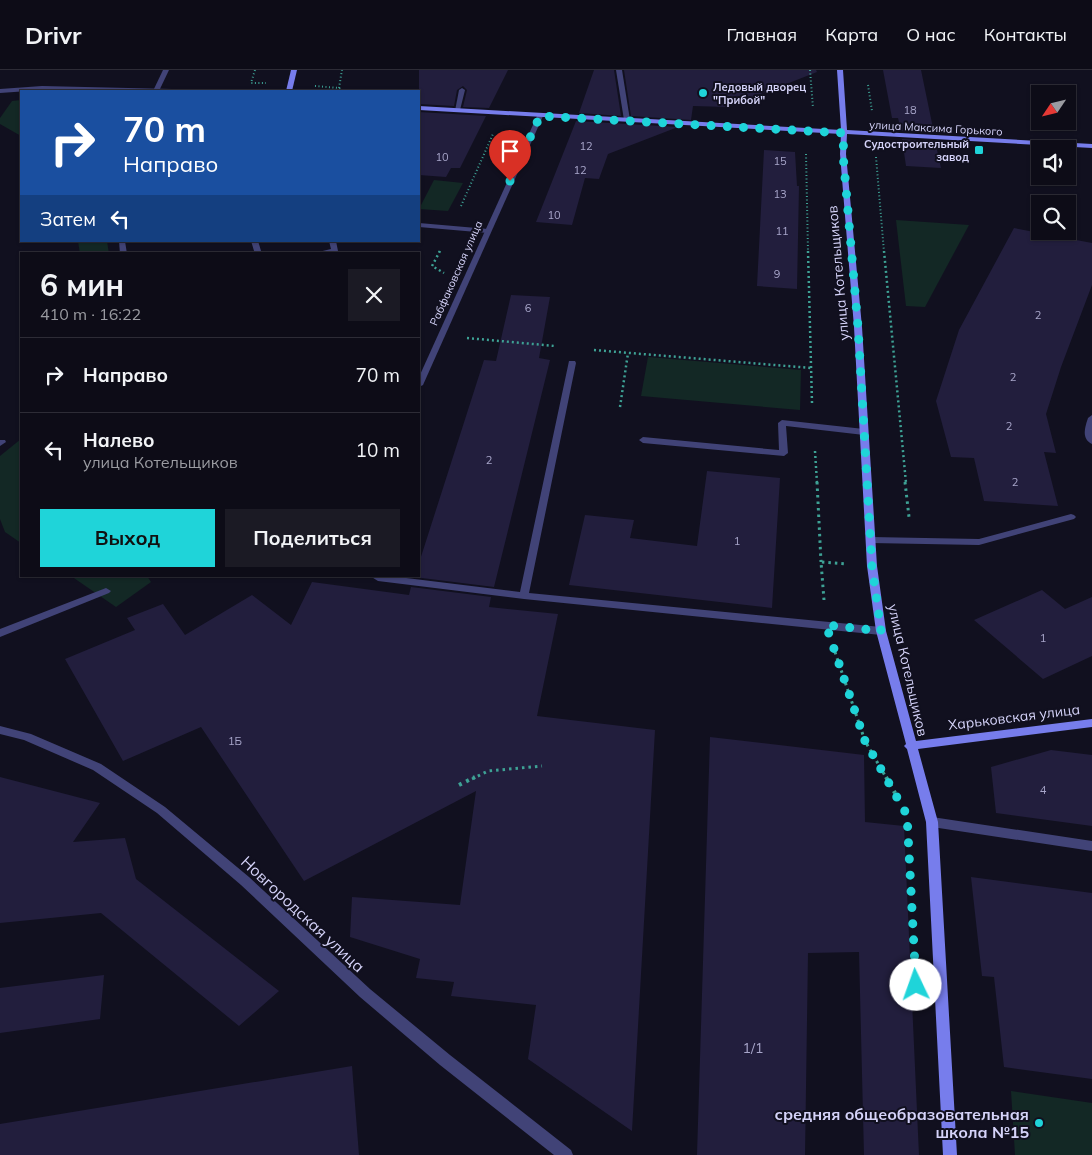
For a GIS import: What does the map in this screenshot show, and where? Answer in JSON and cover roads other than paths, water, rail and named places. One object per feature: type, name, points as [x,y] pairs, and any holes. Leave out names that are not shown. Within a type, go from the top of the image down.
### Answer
[{"type":"street","points":[[156,90],[166,70]]},
{"type":"street","points":[[289,90],[294,70]]},
{"type":"street","points":[[619,70],[627,120]]},
{"type":"street","name":"улица Котельщиков","points":[[840,70],[844,133],[843,154],[872,540],[872,566],[881,631],[910,746],[932,822],[950,1155]]},
{"type":"street","points":[[0,91],[42,88],[118,90]]},
{"type":"street","points":[[457,110],[462,90]]},
{"type":"street","name":"улица Максима Горького","points":[[420,108],[1092,146]]},
{"type":"street","name":"Рабфаковская улица","points":[[420,383],[540,116]]},
{"type":"street","points":[[420,225],[488,230]]},
{"type":"street","points":[[328,252],[335,251],[332,242]]},
{"type":"street","points":[[524,596],[572,363]]},
{"type":"street","points":[[1092,418],[1088,431],[1092,441]]},
{"type":"street","points":[[643,440],[784,453],[782,423],[864,432]]},
{"type":"street","points":[[872,540],[979,542],[1071,517]]},
{"type":"street","points":[[376,577],[524,596],[881,631]]},
{"type":"street","points":[[0,633],[106,591]]},
{"type":"street","name":"Харьковская улица","points":[[910,746],[1092,723]]},
{"type":"street","name":"Новгородская улица","points":[[0,730],[27,737],[97,767],[161,810],[245,881],[365,993],[445,1060],[566,1155]]},
{"type":"street","points":[[932,822],[1092,846]]},
{"type":"place","name":"Ледовый дворец \"Прибой\"","points":[[703,93]]},
{"type":"place","name":"Судостроительный завод","points":[[979,150]]},
{"type":"place","name":"средняя общеобразовательная школа №15","points":[[1039,1123]]}]
